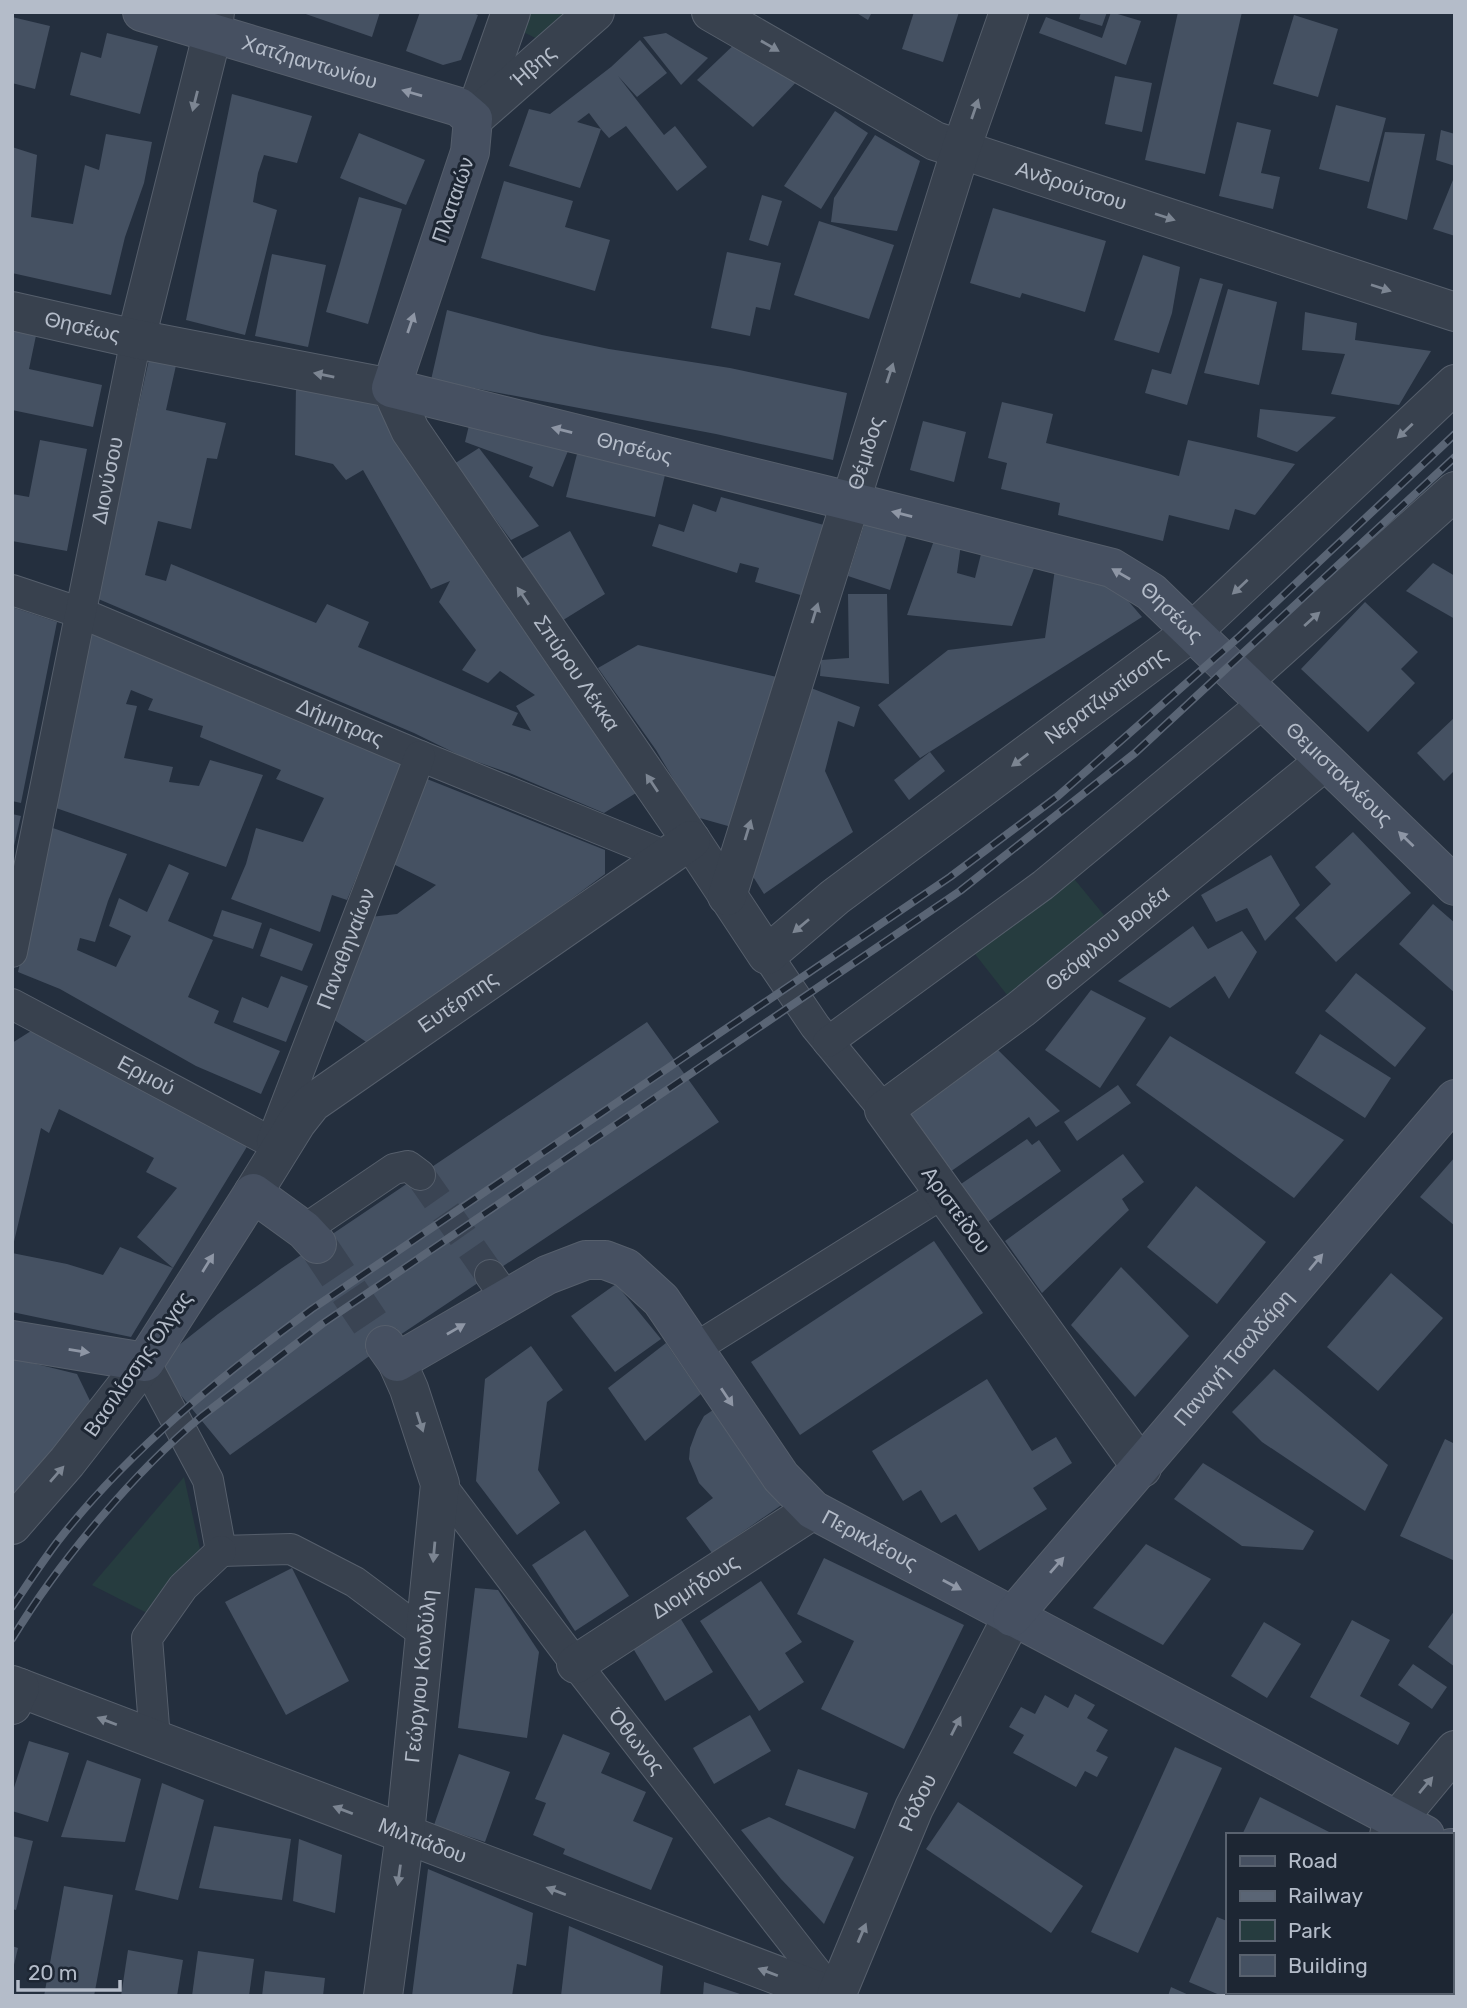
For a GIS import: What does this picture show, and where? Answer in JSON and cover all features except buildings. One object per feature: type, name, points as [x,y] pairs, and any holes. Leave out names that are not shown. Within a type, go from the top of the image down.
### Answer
[{"type":"main road","name":"Χατζηαντωνίου","points":[[142,12],[214,23],[459,107],[474,119]]},
{"type":"main road","name":"Πλαταιών","points":[[391,388],[470,152],[474,119]]},
{"type":"main road","name":"Θησέως","points":[[391,388],[1112,568],[1152,592],[1244,682]]},
{"type":"main road","name":"Θεμιστοκλέους","points":[[1244,682],[1455,886]]},
{"type":"main road","name":"Παναγή Τσαλδάρη","points":[[1012,1617],[1455,1099]]},
{"type":"main road","points":[[253,1193],[311,1237]]},
{"type":"main road","name":"Βασιλίσσης Όλγας","points":[[145,1362],[253,1193]]},
{"type":"main road","name":"Περικλέους","points":[[391,1354],[499,1287],[547,1275],[586,1260],[605,1261],[626,1268],[661,1300],[781,1476],[813,1510],[1404,1830]]},
{"type":"main road","points":[[12,1340],[145,1362]]},
{"type":"street","name":"Πλαταιών","points":[[474,119],[511,12]]},
{"type":"street","name":"Ήβης","points":[[474,119],[595,12]]},
{"type":"street","name":"Ανδρούτσου","points":[[710,12],[935,141],[1455,312]]},
{"type":"street","name":"Θέμιδος","points":[[727,896],[961,149],[1009,12]]},
{"type":"street","name":"Διονύσου","points":[[12,952],[136,339],[214,23]]},
{"type":"street","name":"Θησέως","points":[[12,311],[136,339],[391,388]]},
{"type":"street","name":"Νερατζιωτίσσης","points":[[767,955],[835,897],[1193,631],[1455,384]]},
{"type":"street","name":"Σπύρου Λέκκα","points":[[391,388],[410,430],[678,848],[727,896],[767,955]]},
{"type":"street","points":[[828,1042],[1043,885],[1244,682],[1455,491]]},
{"type":"street","name":"Δήμητρας","points":[[12,590],[81,613],[420,757],[678,848]]},
{"type":"street","name":"Παναθηναίων","points":[[277,1145],[420,757]]},
{"type":"street","name":"Θεόφιλου Βορέα","points":[[884,1111],[1021,1009],[1325,761]]},
{"type":"street","name":"Ευτέρπης","points":[[253,1193],[277,1145],[312,1104],[678,848]]},
{"type":"street","name":"Αριστείδου","points":[[767,955],[828,1042],[884,1111],[1142,1468]]},
{"type":"street","name":"Ερμού","points":[[12,1003],[277,1145]]},
{"type":"street","points":[[311,1237],[394,1169],[408,1166],[421,1175]]},
{"type":"street","points":[[694,1349],[943,1193]]},
{"type":"street","name":"Γεώργιου Κονδύλη","points":[[383,1996],[405,1834],[440,1484],[409,1389],[391,1354]]},
{"type":"street","points":[[145,1362],[208,1480],[221,1551]]},
{"type":"street","name":"Βασιλίσσης Όλγας","points":[[12,1525],[67,1462],[145,1362]]},
{"type":"street","name":"Όθωνος","points":[[440,1484],[834,1996]]},
{"type":"street","name":"Διομήδους","points":[[576,1664],[813,1510]]},
{"type":"street","points":[[155,1739],[147,1638],[183,1587],[221,1551],[291,1549],[355,1583],[426,1634]]},
{"type":"street","name":"Ρόδου","points":[[834,1996],[914,1808],[1012,1617]]},
{"type":"street","name":"Μιλτιάδου","points":[[15,1693],[155,1739],[834,1996]]},
{"type":"street","points":[[1404,1830],[1455,1750]]},
{"type":"green space","points":[[530,12],[578,12],[546,43],[523,32]]},
{"type":"green space","points":[[1066,869],[1108,920],[1011,1000],[971,949]]},
{"type":"green space","points":[[184,1477],[200,1549],[147,1613],[92,1585]]},
{"type":"tunnel","points":[[420,1175],[490,1275]]},
{"type":"tunnel","points":[[317,1244],[385,1345]]},
{"type":"railway","points":[[12,1607],[52,1549],[85,1508],[145,1446],[210,1388],[312,1309],[950,877],[1058,796],[1240,636],[1455,434]]},
{"type":"railway","points":[[12,1639],[52,1580],[99,1520],[150,1464],[202,1416],[322,1324],[960,891],[1135,753],[1455,457]]}]
